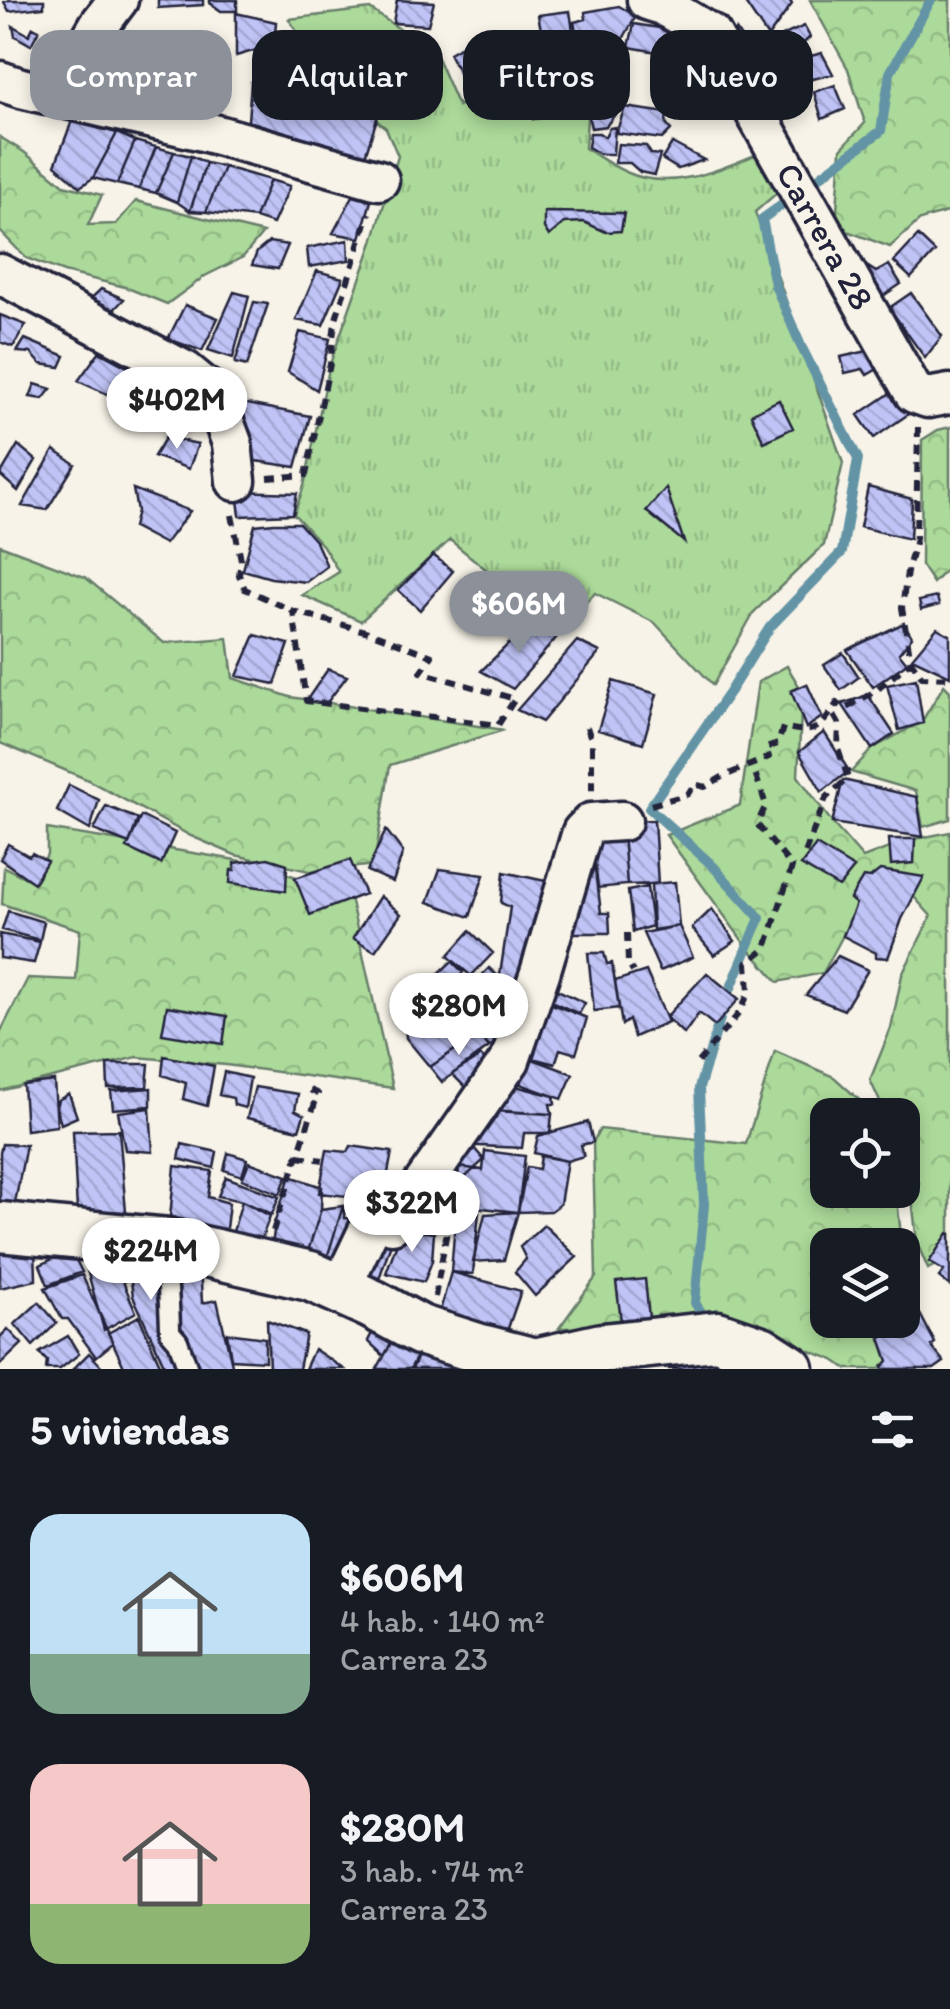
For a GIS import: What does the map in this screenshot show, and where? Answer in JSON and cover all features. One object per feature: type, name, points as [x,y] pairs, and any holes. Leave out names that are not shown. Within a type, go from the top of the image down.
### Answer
[{"type":"street","points":[[96,30],[118,0]]},
{"type":"street","name":"Carrera 28","points":[[647,0],[711,34],[904,378],[914,392],[934,395]]},
{"type":"street","points":[[0,81],[30,89]]},
{"type":"street","points":[[157,120],[379,180]]},
{"type":"street","points":[[0,274],[185,371],[214,396],[232,443],[236,480]]},
{"type":"street","points":[[340,1290],[369,1229],[380,1218],[392,1224],[510,1060],[582,832],[607,823]]},
{"type":"street","points":[[0,1226],[168,1242],[310,1276],[428,1333],[535,1363],[602,1348],[716,1336],[761,1351],[790,1369]]},
{"type":"lane","points":[[168,1242],[170,1332],[178,1341],[188,1369]]},
{"type":"path","points":[[294,611],[306,701],[498,726],[515,699],[421,672],[432,656],[294,611],[245,589],[239,575],[241,560],[229,499],[236,480],[306,474],[335,322],[379,180]]},
{"type":"path","points":[[934,395],[916,539],[902,608],[911,661],[922,678],[950,678]]},
{"type":"path","points":[[587,726],[592,742],[592,796],[607,823],[630,812],[644,820],[652,803],[688,794],[694,784],[704,788],[768,756],[766,748],[778,744],[783,727],[808,732],[824,724],[837,702],[846,709],[877,690],[911,661]]},
{"type":"path","points":[[805,854],[826,798],[848,778],[838,749],[839,724],[832,710]]},
{"type":"path","points":[[698,1062],[740,1012],[749,992],[747,964],[766,948],[792,867],[757,824],[766,805],[752,764]]},
{"type":"path","points":[[628,933],[628,964],[632,972]]},
{"type":"path","points":[[262,1266],[318,1094],[310,1090]]},
{"type":"path","points":[[298,1156],[322,1160]]},
{"type":"path","points":[[428,1333],[451,1209]]},
{"type":"green space","points":[[810,0],[950,0],[950,211],[920,220],[890,247],[836,227],[841,149],[865,123],[848,69]]},
{"type":"green space","points":[[370,9],[401,30],[296,30],[289,19]]},
{"type":"green space","points":[[443,71],[458,106],[463,104],[463,120],[587,120],[585,148],[626,172],[659,180],[693,177],[757,154],[779,191],[755,212],[843,463],[824,545],[754,612],[713,685],[655,623],[595,593],[559,629],[450,540],[361,621],[302,595],[339,572],[323,546],[294,514],[304,486],[330,364],[398,156],[386,128],[376,120],[443,120]]},
{"type":"green space","points":[[0,137],[64,185],[102,195],[88,225],[116,224],[136,201],[263,233],[243,257],[205,276],[167,304],[125,287],[64,272],[26,258],[0,231]]},
{"type":"green space","points":[[950,427],[950,566],[933,583],[921,565],[922,440]]},
{"type":"green space","points":[[0,545],[85,577],[164,643],[228,638],[233,678],[290,697],[504,730],[390,765],[374,865],[314,872],[235,855],[191,836],[86,779],[0,743]]},
{"type":"green space","points":[[787,666],[802,691],[798,776],[863,858],[910,840],[950,832],[950,1257],[928,1269],[920,1250],[920,1228],[915,1228],[913,1208],[920,1208],[920,1098],[878,1098],[870,1080],[891,1028],[902,975],[931,916],[907,889],[856,911],[823,973],[778,982],[744,943],[666,835],[740,805],[758,682]]},
{"type":"green space","points":[[944,685],[950,691],[950,819],[923,827],[916,791],[851,772],[872,749],[922,721]]},
{"type":"green space","points":[[47,829],[248,862],[349,893],[393,1088],[137,1057],[0,1091],[0,1033],[28,978],[76,980],[80,930],[2,904],[4,867],[34,882],[47,854]]},
{"type":"green space","points":[[775,1051],[834,1077],[857,1098],[810,1098],[810,1208],[898,1208],[900,1228],[810,1228],[810,1338],[898,1338],[885,1369],[847,1369],[782,1340],[724,1327],[559,1328],[596,1277],[593,1142],[600,1129],[746,1144]]},
{"type":"building","points":[[44,0],[44,7],[9,11],[4,2]]},
{"type":"building","points":[[158,0],[203,0],[203,5],[158,8]]},
{"type":"building","points":[[210,0],[237,0],[237,11],[221,11]]},
{"type":"building","points":[[397,0],[434,2],[428,25],[393,23]]},
{"type":"building","points":[[743,0],[789,0],[792,4],[773,30],[763,30]]},
{"type":"building","points":[[619,6],[636,16],[628,30],[576,30],[574,22],[586,19],[585,12]]},
{"type":"building","points":[[570,11],[573,30],[541,30],[538,15]]},
{"type":"building","points":[[236,13],[276,22],[275,30],[252,30],[252,51],[236,56]]},
{"type":"building","points":[[634,24],[672,30],[650,30],[650,51],[630,47]]},
{"type":"building","points":[[13,26],[30,33],[30,44],[15,36]]},
{"type":"building","points":[[463,45],[463,81],[449,53]]},
{"type":"building","points":[[822,53],[833,74],[813,79],[813,55]]},
{"type":"building","points":[[251,82],[252,120],[376,120],[365,156],[248,121]]},
{"type":"building","points":[[835,85],[845,109],[822,119],[814,92]]},
{"type":"building","points":[[630,108],[650,111],[650,120],[666,120],[671,130],[662,139],[616,133],[620,120],[630,120]]},
{"type":"building","points":[[589,120],[611,120],[606,126],[591,128]]},
{"type":"building","points":[[72,121],[117,133],[93,178],[80,187],[55,165]]},
{"type":"building","points":[[615,127],[613,154],[600,154],[588,147],[590,133],[605,137],[609,128]]},
{"type":"building","points":[[117,133],[135,141],[117,184],[93,178]]},
{"type":"building","points":[[135,141],[156,147],[139,189],[117,184]]},
{"type":"building","points":[[672,143],[704,160],[678,169],[662,159]]},
{"type":"building","points":[[618,144],[646,146],[651,154],[660,155],[654,175],[640,172],[630,163],[615,163]]},
{"type":"building","points":[[156,147],[174,152],[156,193],[139,189]]},
{"type":"building","points":[[174,152],[191,156],[177,202],[156,193]]},
{"type":"building","points":[[191,156],[206,163],[190,211],[177,202]]},
{"type":"building","points":[[206,163],[224,167],[206,212],[190,211]]},
{"type":"building","points":[[224,167],[270,180],[255,218],[206,212]]},
{"type":"building","points":[[270,180],[290,186],[273,224],[255,218]]},
{"type":"building","points":[[353,196],[371,201],[360,238],[333,233]]},
{"type":"building","points":[[544,212],[624,213],[621,231],[606,232],[584,222],[564,223],[549,236],[544,228]]},
{"type":"building","points":[[918,236],[935,252],[911,278],[894,262]]},
{"type":"building","points":[[348,240],[349,260],[309,267],[307,248]]},
{"type":"building","points":[[269,242],[288,245],[278,269],[252,265],[257,252]]},
{"type":"building","points":[[889,265],[901,284],[874,302],[859,278],[868,267],[876,272]]},
{"type":"building","points":[[317,271],[343,278],[323,325],[296,320]]},
{"type":"building","points":[[101,289],[124,299],[106,318],[81,308]]},
{"type":"building","points":[[234,292],[249,296],[233,358],[208,350]]},
{"type":"building","points":[[911,293],[942,336],[925,358],[889,308]]},
{"type":"building","points":[[254,302],[268,304],[247,366],[235,363]]},
{"type":"building","points":[[185,305],[218,318],[202,351],[168,339]]},
{"type":"building","points":[[0,315],[26,325],[13,347],[0,342]]},
{"type":"building","points":[[300,332],[330,339],[317,390],[288,372]]},
{"type":"building","points":[[25,339],[65,356],[60,367],[41,364],[31,353],[17,352]]},
{"type":"building","points":[[872,350],[881,367],[867,375],[863,369],[845,373],[841,357]]},
{"type":"building","points":[[99,352],[129,368],[109,395],[78,381]]},
{"type":"building","points":[[35,384],[51,389],[43,399],[30,397]]},
{"type":"building","points":[[895,390],[910,413],[874,438],[858,415]]},
{"type":"building","points":[[184,398],[214,406],[207,432],[178,422]]},
{"type":"building","points":[[779,400],[793,428],[764,442],[751,414]]},
{"type":"building","points":[[237,402],[310,416],[296,467],[249,460],[233,427]]},
{"type":"building","points":[[166,437],[198,444],[189,469],[154,456]]},
{"type":"building","points":[[18,445],[36,460],[18,491],[0,475]]},
{"type":"building","points":[[54,450],[75,464],[47,510],[22,506]]},
{"type":"building","points":[[868,487],[912,499],[910,539],[860,527]]},
{"type":"building","points":[[666,488],[684,542],[646,511]]},
{"type":"building","points":[[133,489],[190,511],[165,544],[133,527],[137,511]]},
{"type":"building","points":[[237,491],[297,493],[293,514],[240,516]]},
{"type":"building","points":[[299,523],[316,542],[327,566],[306,582],[243,570],[255,525]]},
{"type":"building","points":[[433,555],[453,571],[420,610],[398,590]]},
{"type":"building","points":[[937,597],[939,605],[921,610],[919,601]]},
{"type":"building","points":[[479,599],[500,609],[477,633],[462,626]]},
{"type":"building","points":[[530,623],[556,638],[513,689],[481,671]]},
{"type":"building","points":[[904,623],[912,637],[899,653],[907,663],[873,687],[847,650]]},
{"type":"building","points":[[937,628],[950,635],[950,676],[912,658]]},
{"type":"building","points":[[255,635],[289,644],[275,684],[237,676]]},
{"type":"building","points":[[577,641],[600,652],[542,722],[517,710]]},
{"type":"building","points":[[843,653],[859,677],[841,690],[824,665]]},
{"type":"building","points":[[328,669],[347,676],[326,704],[306,701]]},
{"type":"building","points":[[916,679],[923,723],[899,730],[887,685]]},
{"type":"building","points":[[613,681],[657,694],[643,743],[598,730]]},
{"type":"building","points":[[807,684],[822,717],[806,728],[791,691]]},
{"type":"building","points":[[868,695],[894,734],[872,749],[842,704]]},
{"type":"building","points":[[824,732],[849,771],[822,792],[799,752]]},
{"type":"building","points":[[843,780],[917,797],[923,837],[832,823]]},
{"type":"building","points":[[69,785],[99,800],[90,830],[57,811]]},
{"type":"building","points":[[106,806],[138,819],[129,844],[94,830]]},
{"type":"building","points":[[141,816],[175,833],[161,864],[127,848]]},
{"type":"building","points":[[654,820],[658,884],[627,885],[622,821]]},
{"type":"building","points":[[622,821],[627,885],[597,888],[591,829]]},
{"type":"building","points":[[591,829],[601,913],[609,913],[610,933],[557,933]]},
{"type":"building","points":[[386,830],[403,852],[393,882],[367,871]]},
{"type":"building","points":[[889,839],[915,839],[914,863],[891,865]]},
{"type":"building","points":[[8,844],[47,861],[34,883],[0,859]]},
{"type":"building","points":[[816,845],[854,868],[839,887],[801,865]]},
{"type":"building","points":[[268,858],[287,864],[286,891],[230,883],[235,863]]},
{"type":"building","points":[[350,860],[365,894],[310,915],[295,878]]},
{"type":"building","points":[[440,869],[484,875],[470,917],[428,902]]},
{"type":"building","points":[[880,870],[924,877],[902,919],[888,958],[876,957],[876,953],[843,936],[856,904],[850,899],[863,877],[870,878]]},
{"type":"building","points":[[504,872],[559,884],[528,985],[500,975],[510,907],[501,903]]},
{"type":"building","points":[[675,882],[679,926],[653,930],[651,884]]},
{"type":"building","points":[[647,887],[652,926],[633,932],[628,891]]},
{"type":"building","points":[[380,896],[401,914],[375,951],[353,938]]},
{"type":"building","points":[[712,909],[735,941],[714,955],[692,928]]},
{"type":"building","points":[[8,911],[44,922],[40,940],[2,930]]},
{"type":"building","points":[[679,926],[693,957],[660,971],[643,933]]},
{"type":"building","points":[[470,931],[493,953],[471,976],[448,956]]},
{"type":"building","points":[[0,934],[40,942],[34,963],[0,958]]},
{"type":"building","points":[[588,953],[604,953],[607,964],[612,963],[619,1008],[594,1011]]},
{"type":"building","points":[[838,956],[868,970],[844,1010],[806,995]]},
{"type":"building","points":[[452,961],[463,972],[455,984],[461,994],[455,1000],[434,978]]},
{"type":"building","points":[[489,968],[508,985],[487,1007],[469,989]]},
{"type":"building","points":[[646,971],[668,1022],[634,1037],[629,1020],[622,1025],[615,981]]},
{"type":"building","points":[[707,973],[739,999],[715,1026],[699,1013],[684,1034],[666,1017]]},
{"type":"building","points":[[428,975],[478,1034],[430,1067],[406,1038],[405,1025],[397,1015],[394,1001]]},
{"type":"building","points":[[545,984],[585,1003],[579,1014],[540,996]]},
{"type":"building","points":[[512,989],[526,1005],[505,1022],[492,1007]]},
{"type":"building","points":[[537,998],[587,1018],[576,1054],[560,1049],[555,1064],[522,1055]]},
{"type":"building","points":[[466,1001],[483,1018],[473,1029],[458,1006]]},
{"type":"building","points":[[167,1006],[227,1016],[223,1044],[162,1034]]},
{"type":"building","points":[[500,1021],[510,1035],[489,1047],[478,1034]]},
{"type":"building","points":[[478,1034],[489,1047],[442,1082],[430,1067]]},
{"type":"building","points":[[522,1055],[573,1074],[562,1099],[512,1081]]},
{"type":"building","points":[[164,1056],[214,1066],[207,1106],[183,1099],[186,1083],[162,1075]]},
{"type":"building","points":[[481,1056],[497,1073],[472,1094],[452,1074]]},
{"type":"building","points":[[107,1064],[149,1064],[147,1087],[108,1088]]},
{"type":"building","points":[[224,1072],[250,1078],[245,1108],[234,1105],[233,1098],[219,1095]]},
{"type":"building","points":[[54,1081],[57,1126],[26,1130],[23,1085]]},
{"type":"building","points":[[500,1082],[554,1096],[555,1104],[550,1104],[552,1114],[491,1110]]},
{"type":"building","points":[[255,1087],[298,1094],[295,1110],[304,1115],[299,1130],[247,1118]]},
{"type":"building","points":[[151,1088],[151,1106],[113,1109],[111,1091]]},
{"type":"building","points":[[69,1094],[77,1117],[61,1124],[56,1107],[58,1100]]},
{"type":"building","points":[[150,1108],[153,1152],[125,1150],[118,1112]]},
{"type":"building","points":[[473,1110],[552,1114],[550,1133],[524,1133],[522,1148],[460,1145]]},
{"type":"building","points":[[588,1122],[593,1142],[581,1145],[584,1156],[567,1161],[534,1153],[538,1136]]},
{"type":"building","points":[[119,1130],[126,1212],[77,1211],[73,1131]]},
{"type":"building","points":[[2,1144],[26,1145],[12,1219],[0,1218]]},
{"type":"building","points":[[182,1144],[217,1152],[214,1168],[179,1159]]},
{"type":"building","points":[[351,1146],[392,1152],[385,1189],[377,1185],[374,1199],[319,1193],[327,1150],[348,1152]]},
{"type":"building","points":[[474,1148],[484,1160],[457,1185],[443,1211],[420,1198],[441,1167]]},
{"type":"building","points":[[485,1151],[525,1156],[518,1212],[455,1205],[459,1167],[483,1170]]},
{"type":"building","points":[[228,1153],[247,1159],[242,1176],[224,1170]]},
{"type":"building","points":[[541,1156],[567,1161],[560,1204],[551,1211],[518,1212],[527,1167],[539,1169]]},
{"type":"building","points":[[249,1162],[287,1176],[280,1194],[242,1179]]},
{"type":"building","points":[[175,1166],[212,1171],[208,1197],[229,1203],[226,1229],[169,1228]]},
{"type":"building","points":[[290,1176],[322,1187],[321,1209],[303,1268],[272,1248],[275,1221]]},
{"type":"building","points":[[226,1177],[279,1197],[272,1214],[218,1196]]},
{"type":"building","points":[[242,1201],[270,1216],[260,1242],[232,1235]]},
{"type":"building","points":[[343,1206],[345,1218],[364,1219],[342,1279],[323,1271]]},
{"type":"building","points":[[343,1206],[323,1271],[303,1268],[321,1209]]},
{"type":"building","points":[[456,1210],[479,1212],[473,1274],[451,1272]]},
{"type":"building","points":[[518,1212],[504,1260],[473,1262],[485,1214]]},
{"type":"building","points":[[544,1225],[577,1257],[535,1296],[515,1272],[526,1259],[520,1247]]},
{"type":"building","points":[[396,1228],[375,1291],[346,1278]]},
{"type":"building","points":[[402,1229],[434,1233],[432,1261],[424,1282],[386,1273]]},
{"type":"building","points":[[948,1233],[950,1286],[939,1277],[944,1271],[929,1262]]},
{"type":"building","points":[[0,1238],[35,1245],[36,1280],[0,1288]]},
{"type":"building","points":[[109,1249],[136,1312],[104,1330],[84,1259]]},
{"type":"building","points":[[71,1250],[82,1272],[48,1285],[40,1265]]},
{"type":"building","points":[[127,1253],[160,1262],[162,1334],[183,1369],[166,1369],[133,1296]]},
{"type":"building","points":[[174,1261],[200,1262],[202,1303],[217,1300],[233,1369],[193,1369],[175,1312]]},
{"type":"building","points":[[451,1272],[521,1291],[506,1334],[468,1327],[470,1318],[440,1311]]},
{"type":"building","points":[[82,1275],[113,1343],[96,1357],[68,1319],[62,1319],[45,1288]]},
{"type":"building","points":[[645,1279],[649,1318],[621,1321],[616,1282]]},
{"type":"building","points":[[39,1302],[57,1323],[33,1346],[15,1324]]},
{"type":"building","points":[[920,1314],[935,1343],[931,1346],[944,1362],[934,1369],[883,1369],[888,1361],[880,1338],[920,1338]]},
{"type":"building","points":[[139,1316],[162,1369],[125,1369],[108,1333]]},
{"type":"building","points":[[267,1320],[306,1334],[299,1369],[269,1369]]},
{"type":"building","points":[[378,1321],[398,1331],[384,1356],[368,1341]]},
{"type":"building","points":[[8,1329],[22,1344],[0,1365],[0,1337]]},
{"type":"building","points":[[398,1331],[422,1347],[410,1369],[377,1369]]},
{"type":"building","points":[[227,1333],[265,1338],[265,1361],[231,1359]]},
{"type":"building","points":[[68,1336],[79,1354],[60,1369],[46,1369],[47,1361],[39,1353]]},
{"type":"building","points":[[667,1343],[721,1352],[724,1369],[669,1369]]},
{"type":"building","points":[[422,1347],[474,1369],[412,1369]]},
{"type":"building","points":[[314,1349],[344,1369],[305,1369]]},
{"type":"building","points":[[89,1353],[104,1369],[73,1369]]},
{"type":"waterway","points":[[806,187],[881,131],[890,73],[931,0]]},
{"type":"waterway","points":[[709,1324],[695,1303],[704,1205],[699,1088],[725,1002],[760,918],[711,864],[649,808],[770,627],[842,552],[858,459],[775,285],[762,219],[793,197]]}]
